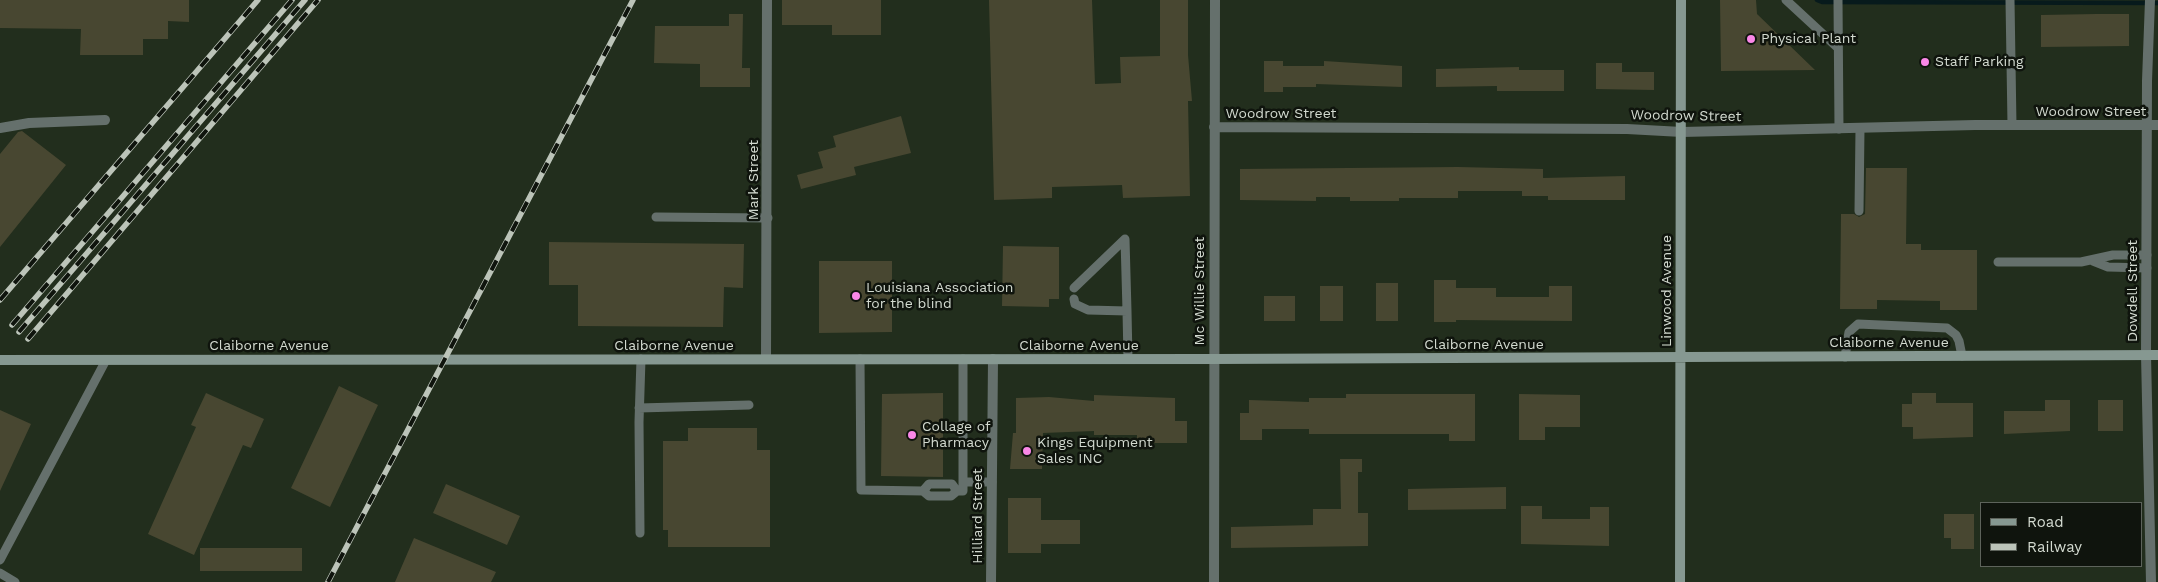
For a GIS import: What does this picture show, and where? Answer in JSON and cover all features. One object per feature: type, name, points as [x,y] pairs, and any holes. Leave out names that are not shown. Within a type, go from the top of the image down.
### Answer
[{"type":"street","name":"Mark Street","points":[[766,359],[768,218],[767,0]]},
{"type":"street","name":"Mc Willie Street","points":[[1214,582],[1215,0]]},
{"type":"street","name":"Linwood Avenue","points":[[1680,582],[1681,0]]},
{"type":"street","name":"Dowdell Street","points":[[2150,0],[2153,125],[2146,255],[2146,355],[2151,582]]},
{"type":"street","points":[[0,128],[29,123],[105,120]]},
{"type":"street","name":"Woodrow Street","points":[[1214,128],[1617,129],[1682,132],[2153,125]]},
{"type":"street","name":"Claiborne Avenue","points":[[0,360],[1681,358],[2158,355]]},
{"type":"street","name":"Hilliard Street","points":[[991,582],[993,359]]},
{"type":"lane","points":[[1786,0],[1838,48]]},
{"type":"lane","points":[[1838,0],[1839,129]]},
{"type":"lane","points":[[2010,0],[2012,126]]},
{"type":"lane","points":[[1860,129],[1860,211]]},
{"type":"lane","points":[[656,216],[768,218]]},
{"type":"lane","points":[[1074,288],[1125,239],[1128,359]]},
{"type":"lane","points":[[1998,262],[2093,261],[2113,255],[2146,255]]},
{"type":"lane","points":[[2093,261],[2108,267],[2147,268]]},
{"type":"lane","points":[[1074,299],[1075,304],[1088,310],[1127,311]]},
{"type":"lane","points":[[1845,357],[1848,332],[1858,324],[1947,328],[1956,335],[1962,356]]},
{"type":"lane","points":[[640,533],[639,408],[641,359]]},
{"type":"lane","points":[[860,359],[861,490],[923,491],[929,484],[952,484],[957,492],[963,492],[963,359]]},
{"type":"lane","points":[[0,560],[106,360]]},
{"type":"lane","points":[[639,408],[748,406]]},
{"type":"lane","points":[[963,482],[992,482]]},
{"type":"lane","points":[[0,573],[15,582]]},
{"type":"building","points":[[0,0],[189,0],[189,22],[168,21],[168,39],[143,39],[143,55],[80,55],[81,29],[0,28]]},
{"type":"building","points":[[782,0],[881,0],[881,35],[832,35],[832,25],[782,25]]},
{"type":"building","points":[[989,0],[1092,0],[1095,84],[1121,83],[1120,57],[1160,56],[1160,0],[1188,0],[1188,55],[1192,101],[1188,101],[1190,196],[1123,198],[1122,185],[1052,187],[1052,198],[994,200]]},
{"type":"building","name":"Physical Plant","points":[[1720,0],[1756,0],[1757,14],[1815,70],[1721,71]]},
{"type":"building","points":[[729,14],[743,14],[742,68],[750,68],[750,87],[700,87],[700,64],[654,63],[655,26],[729,26]]},
{"type":"building","points":[[2129,14],[2129,46],[2041,47],[2041,15]]},
{"type":"building","points":[[1264,61],[1283,61],[1283,66],[1324,66],[1324,61],[1402,66],[1402,87],[1316,84],[1316,87],[1283,87],[1283,92],[1264,92]]},
{"type":"building","points":[[1596,63],[1622,63],[1622,72],[1654,72],[1654,90],[1596,89]]},
{"type":"building","points":[[1519,67],[1519,70],[1564,70],[1564,91],[1497,91],[1497,86],[1436,87],[1436,69]]},
{"type":"building","points":[[901,116],[911,153],[854,167],[856,175],[801,189],[797,175],[823,168],[818,152],[836,147],[833,136]]},
{"type":"building","points":[[22,131],[66,165],[0,247],[0,154],[18,132]]},
{"type":"building","points":[[1458,167],[1543,169],[1543,178],[1625,176],[1625,200],[1548,200],[1548,196],[1522,196],[1522,191],[1458,191],[1458,198],[1399,198],[1399,201],[1350,201],[1350,197],[1316,197],[1316,201],[1240,200],[1240,169]]},
{"type":"building","points":[[1866,168],[1907,168],[1906,244],[1921,244],[1921,250],[1977,250],[1977,310],[1940,310],[1940,301],[1877,300],[1877,309],[1840,309],[1841,214],[1854,214],[1859,217],[1865,214]]},
{"type":"building","points":[[549,242],[744,244],[743,288],[724,287],[723,327],[578,326],[578,285],[549,285]]},
{"type":"building","points":[[1003,246],[1059,247],[1059,299],[1049,299],[1049,307],[1002,306]]},
{"type":"building","name":"Louisiana Association for the blind","points":[[819,261],[892,261],[892,332],[819,333]]},
{"type":"building","points":[[1434,280],[1456,280],[1456,288],[1496,288],[1496,297],[1549,297],[1549,286],[1572,286],[1572,321],[1456,320],[1456,322],[1434,322]]},
{"type":"building","points":[[1376,283],[1398,283],[1398,321],[1376,321]]},
{"type":"building","points":[[1320,286],[1343,286],[1343,321],[1320,321]]},
{"type":"building","points":[[1264,296],[1295,296],[1295,321],[1264,321]]},
{"type":"building","points":[[339,386],[378,405],[330,507],[291,488]]},
{"type":"building","points":[[206,393],[264,419],[251,448],[243,445],[194,555],[148,534],[196,427],[191,425]]},
{"type":"building","name":"Collage of Pharmacy","points":[[943,393],[943,477],[881,476],[882,394]]},
{"type":"building","points":[[1912,393],[1936,393],[1936,403],[1973,403],[1973,437],[1913,439],[1913,427],[1902,427],[1902,404],[1912,404]]},
{"type":"building","points":[[1346,394],[1475,394],[1475,441],[1449,441],[1449,434],[1309,434],[1309,429],[1262,429],[1262,440],[1240,440],[1240,413],[1249,413],[1249,400],[1309,402],[1309,398],[1346,398]]},
{"type":"building","points":[[1519,394],[1580,395],[1580,427],[1545,427],[1545,440],[1519,440]]},
{"type":"building","points":[[1094,395],[1175,398],[1175,421],[1187,421],[1187,443],[1137,443],[1137,435],[1094,435],[1094,431],[1043,433],[1042,469],[1010,469],[1013,433],[1016,433],[1016,398],[1049,397],[1094,401]]},
{"type":"building","points":[[2045,400],[2070,400],[2070,431],[2004,434],[2004,411],[2045,411]]},
{"type":"building","points":[[2098,400],[2123,400],[2123,431],[2098,431]]},
{"type":"building","points":[[0,410],[31,424],[0,491]]},
{"type":"building","points":[[688,428],[757,428],[757,450],[770,450],[770,547],[668,547],[668,530],[663,530],[663,441],[688,441]]},
{"type":"building","points":[[1340,459],[1362,459],[1362,472],[1358,472],[1358,513],[1368,513],[1368,546],[1231,548],[1231,527],[1313,525],[1313,509],[1341,509]]},
{"type":"building","points":[[446,484],[520,516],[507,545],[433,513]]},
{"type":"building","points":[[1506,487],[1506,509],[1408,510],[1408,489]]},
{"type":"building","points":[[1008,498],[1041,498],[1041,520],[1080,520],[1080,544],[1041,544],[1041,553],[1008,553]]},
{"type":"building","points":[[1521,506],[1542,506],[1542,519],[1590,519],[1590,507],[1609,507],[1609,546],[1521,544]]},
{"type":"building","points":[[1944,514],[1974,514],[1974,549],[1951,549],[1951,538],[1944,538]]},
{"type":"building","points":[[414,538],[496,572],[491,582],[395,582]]},
{"type":"building","points":[[200,548],[302,548],[302,571],[200,571]]},
{"type":"waterway","points":[[1817,0],[1822,2],[2158,3]]},
{"type":"railway","points":[[0,300],[258,0]]},
{"type":"railway","points":[[12,325],[292,0]]},
{"type":"railway","points":[[19,332],[305,0]]},
{"type":"railway","points":[[28,339],[318,0]]},
{"type":"railway","points":[[328,582],[633,0]]},
{"type":"place","name":"Physical Plant","points":[[1751,39]]},
{"type":"place","name":"Staff Parking","points":[[1925,62]]},
{"type":"place","name":"Louisiana Association for the blind","points":[[856,296]]},
{"type":"place","name":"Collage of Pharmacy","points":[[912,435]]},
{"type":"place","name":"Kings Equipment Sales INC","points":[[1027,451]]}]
